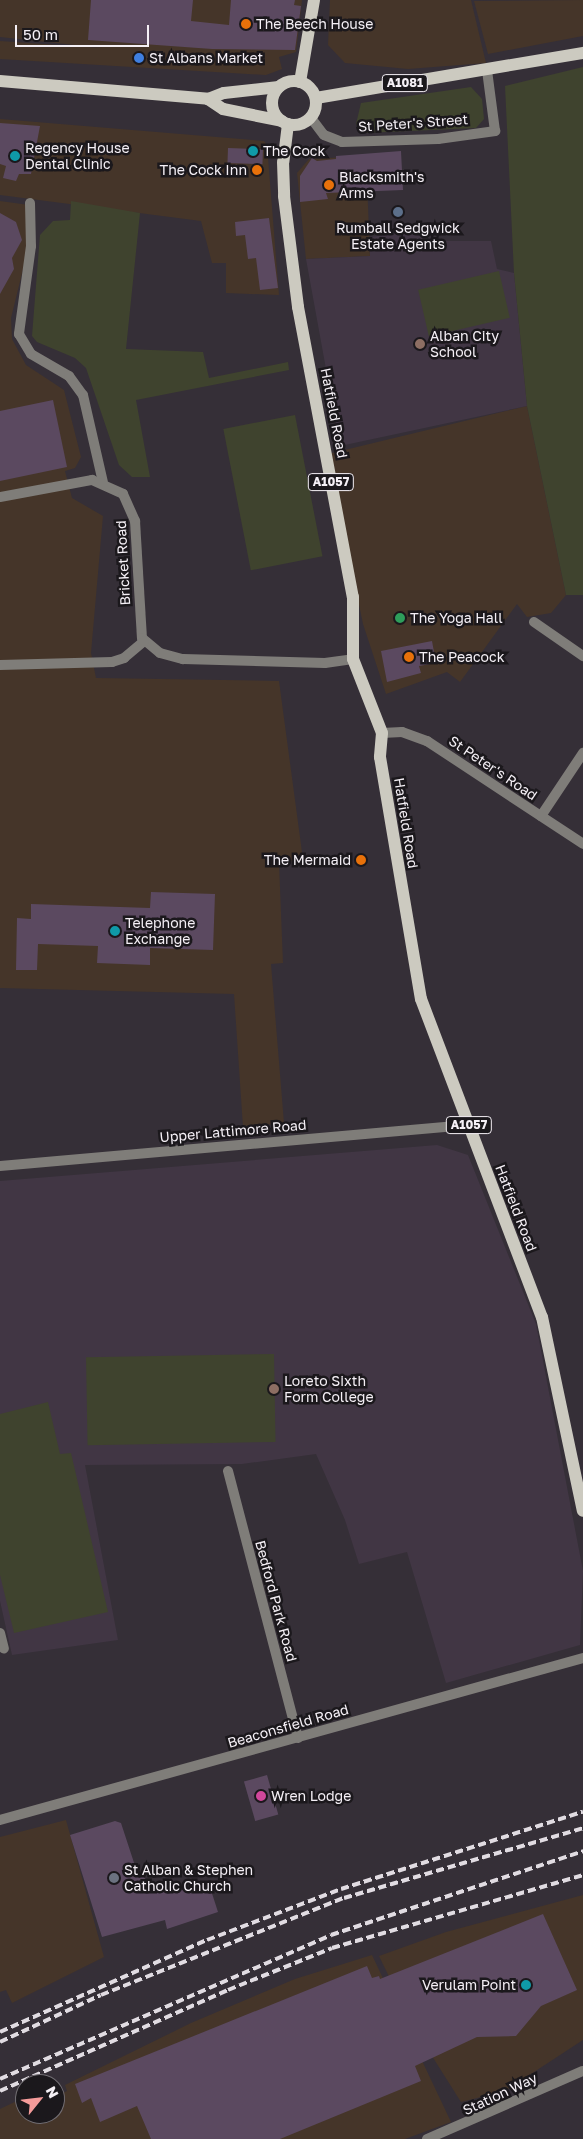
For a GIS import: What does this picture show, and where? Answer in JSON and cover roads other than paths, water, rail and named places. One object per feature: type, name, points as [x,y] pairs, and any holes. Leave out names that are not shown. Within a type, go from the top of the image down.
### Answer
[{"type":"main road","points":[[300,82],[314,0]]},
{"type":"main road","name":"A1081","points":[[316,98],[583,54]]},
{"type":"main road","points":[[0,81],[208,100],[222,109],[285,123],[301,124],[311,118],[316,98],[300,82]]},
{"type":"main road","points":[[208,100],[224,93],[280,87],[300,82]]},
{"type":"main road","points":[[280,87],[273,105],[285,123]]},
{"type":"main road","name":"Hatfield Road","points":[[285,123],[283,162],[289,241],[353,598],[353,659],[382,733],[380,757],[421,1000],[542,1317],[583,1512]]},
{"type":"street","name":"St Peter's Street","points":[[311,118],[324,135],[342,142],[438,139],[495,131],[493,94],[488,70]]},
{"type":"street","points":[[0,497],[83,481],[103,482],[83,395],[68,376],[31,354],[19,334],[31,246],[30,203]]},
{"type":"street","name":"Bricket Road","points":[[103,482],[123,494],[134,513],[140,625],[144,641]]},
{"type":"street","points":[[534,622],[583,656]]},
{"type":"street","points":[[0,665],[112,662],[124,658],[144,641],[160,653],[183,659],[326,663],[353,659]]},
{"type":"street","name":"St Peter's Road","points":[[382,733],[402,732],[427,740],[583,844]]},
{"type":"street","points":[[541,816],[583,753]]},
{"type":"street","name":"Upper Lattimore Road","points":[[0,1166],[450,1127],[467,1121]]},
{"type":"street","name":"Bedford Park Road","points":[[228,1471],[298,1738]]},
{"type":"street","points":[[0,1633],[4,1649]]},
{"type":"street","name":"Beaconsfield Road","points":[[0,1820],[583,1658]]},
{"type":"street","name":"Station Way","points":[[427,2139],[583,2072]]},
{"type":"railway","points":[[0,2032],[207,1940],[341,1889],[583,1812]]},
{"type":"railway","points":[[0,2042],[101,1995],[344,1898],[583,1828]]},
{"type":"railway","points":[[0,2079],[331,1935],[583,1851]]},
{"type":"railway","points":[[0,2091],[228,1990],[332,1948],[583,1875]]},
{"type":"place","name":"The Beech House","points":[[246,24]]},
{"type":"place","name":"St Albans Market","points":[[139,58]]},
{"type":"place","name":"The Cock","points":[[253,151]]},
{"type":"place","name":"Regency House Dental Clinic","points":[[15,156]]},
{"type":"place","name":"The Cock Inn","points":[[257,170]]},
{"type":"place","name":"Blacksmith's Arms","points":[[329,185]]},
{"type":"place","name":"Rumball Sedgwick Estate Agents","points":[[398,212]]},
{"type":"place","name":"Alban City School","points":[[420,344]]},
{"type":"place","name":"The Yoga Hall","points":[[400,618]]},
{"type":"place","name":"The Peacock","points":[[409,657]]},
{"type":"place","name":"The Mermaid","points":[[361,860]]},
{"type":"place","name":"Telephone Exchange","points":[[115,931]]},
{"type":"place","name":"Loreto Sixth Form College","points":[[274,1389]]},
{"type":"place","name":"Wren Lodge","points":[[261,1796]]},
{"type":"place","name":"St Alban & Stephen Catholic Church","points":[[114,1878]]},
{"type":"place","name":"Verulam Point","points":[[526,1985]]}]
